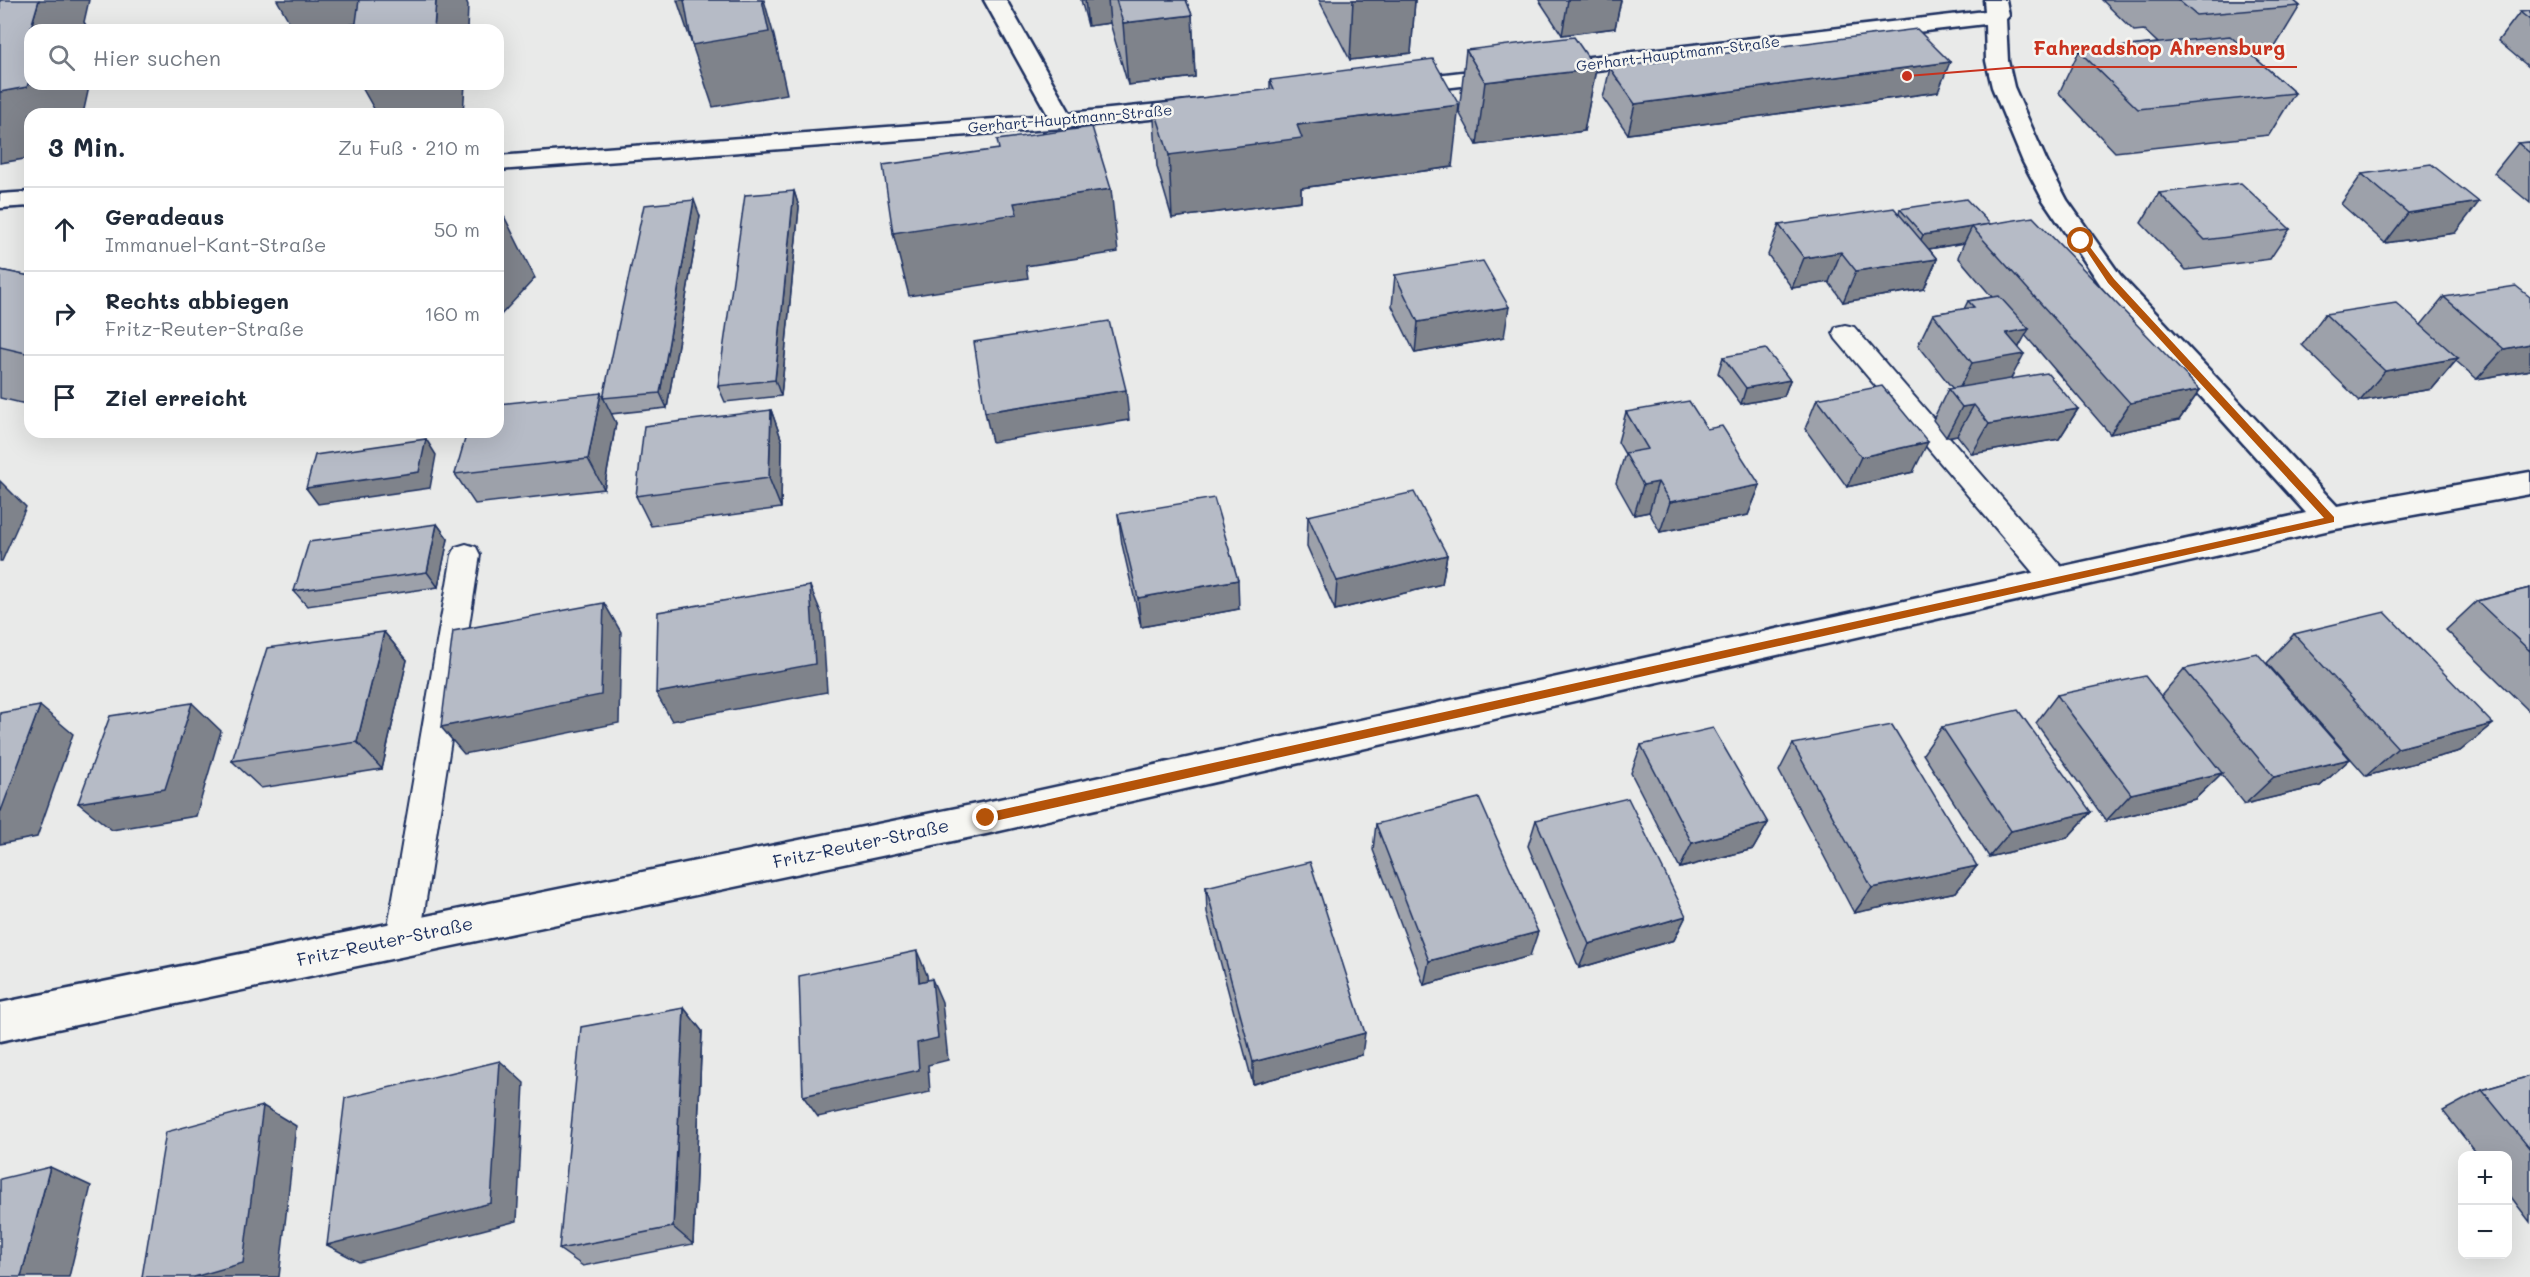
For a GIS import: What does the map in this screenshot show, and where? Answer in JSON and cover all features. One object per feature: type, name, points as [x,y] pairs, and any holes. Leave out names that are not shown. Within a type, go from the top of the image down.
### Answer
[{"type":"street","points":[[995,0],[1064,121]]},
{"type":"street","points":[[1997,8],[1997,62],[2003,87],[2035,162],[2065,216],[2111,281],[2331,519]]},
{"type":"street","name":"Gerhart-Hauptmann-Straße","points":[[1383,88],[1997,8]]},
{"type":"street","name":"Gerhart-Hauptmann-Straße","points":[[504,163],[1064,121],[1217,105]]},
{"type":"street","points":[[0,201],[24,199]]},
{"type":"street","name":"Fritz-Reuter-Straße","points":[[0,1022],[986,818],[2331,519],[2530,483]]},
{"type":"lane","points":[[1845,333],[2056,580]]},
{"type":"lane","points":[[403,938],[466,555]]},
{"type":"building","points":[[0,0],[39,0],[32,24],[24,24],[24,88],[0,92]]},
{"type":"building","points":[[359,0],[436,0],[434,24],[356,24]]},
{"type":"building","points":[[684,0],[762,0],[769,32],[692,45]]},
{"type":"building","points":[[1116,0],[1186,0],[1192,15],[1123,23]]},
{"type":"building","points":[[2178,0],[2293,0],[2300,6],[2196,15]]},
{"type":"building","points":[[2530,11],[2530,20],[2520,12]]},
{"type":"building","points":[[1917,29],[1950,62],[1635,104],[1610,68]]},
{"type":"building","points":[[2230,36],[2295,93],[2138,109],[2079,51]]},
{"type":"building","points":[[1574,37],[1596,69],[1485,82],[1466,50]]},
{"type":"building","points":[[1433,59],[1459,105],[1297,125],[1302,138],[1169,155],[1153,104],[1274,89],[1270,80]]},
{"type":"building","points":[[1092,127],[1111,189],[1014,203],[1017,214],[893,233],[883,165],[999,149],[997,140]]},
{"type":"building","points":[[2530,142],[2530,153],[2518,143]]},
{"type":"building","points":[[2431,164],[2479,202],[2408,213],[2362,174]]},
{"type":"building","points":[[2241,183],[2290,229],[2205,240],[2159,193]]},
{"type":"building","points":[[794,191],[775,380],[718,386],[745,195]]},
{"type":"building","points":[[1966,199],[1990,224],[1923,235],[1900,209]]},
{"type":"building","points":[[694,200],[660,393],[603,398],[644,205]]},
{"type":"building","points":[[1894,208],[1937,259],[1856,271],[1841,252],[1804,258],[1779,225]]},
{"type":"building","points":[[2033,217],[2200,390],[2130,403],[1972,227]]},
{"type":"building","points":[[1483,261],[1509,307],[1418,322],[1395,275]]},
{"type":"building","points":[[0,270],[24,275],[24,353],[0,347]]},
{"type":"building","points":[[2516,286],[2530,297],[2530,344],[2504,349],[2444,297]]},
{"type":"building","points":[[1999,296],[2029,329],[2006,333],[2024,354],[1972,363],[1933,314],[1974,307],[1968,301]]},
{"type":"building","points":[[2396,303],[2458,358],[2385,371],[2325,314]]},
{"type":"building","points":[[1109,321],[1126,390],[985,412],[974,342]]},
{"type":"building","points":[[1766,349],[1790,380],[1746,388],[1723,357]]},
{"type":"building","points":[[2047,373],[2078,409],[1989,424],[1974,405],[1962,407],[1948,389]]},
{"type":"building","points":[[1882,386],[1928,442],[1861,457],[1817,399]]},
{"type":"building","points":[[601,393],[588,459],[455,474],[465,438],[504,438],[504,403]]},
{"type":"building","points":[[1689,401],[1707,429],[1722,426],[1760,485],[1670,502],[1658,482],[1643,485],[1625,453],[1648,449],[1626,412]]},
{"type":"building","points":[[771,410],[769,478],[636,496],[644,426]]},
{"type":"building","points":[[426,439],[419,472],[306,488],[315,455]]},
{"type":"building","points":[[1414,492],[1447,555],[1337,581],[1308,516]]},
{"type":"building","points":[[1214,498],[1238,580],[1138,598],[1118,514]]},
{"type":"building","points":[[437,524],[427,572],[294,591],[309,542]]},
{"type":"building","points":[[810,586],[815,664],[656,693],[658,612]]},
{"type":"building","points":[[2530,588],[2530,651],[2477,601]]},
{"type":"building","points":[[604,603],[601,695],[441,727],[453,631]]},
{"type":"building","points":[[2385,612],[2493,724],[2398,748],[2294,634]]},
{"type":"building","points":[[384,632],[357,742],[232,761],[267,648]]},
{"type":"building","points":[[2257,653],[2350,759],[2274,777],[2184,669]]},
{"type":"building","points":[[2145,676],[2222,773],[2131,794],[2057,695]]},
{"type":"building","points":[[192,703],[165,789],[78,803],[110,716]]},
{"type":"building","points":[[40,706],[1,811],[0,811],[0,713]]},
{"type":"building","points":[[2018,710],[2091,812],[2011,831],[1942,727]]},
{"type":"building","points":[[1892,725],[1977,866],[1872,888],[1793,744]]},
{"type":"building","points":[[1713,728],[1768,823],[1692,843],[1641,745]]},
{"type":"building","points":[[1479,798],[1538,932],[1429,961],[1376,824]]},
{"type":"building","points":[[1628,798],[1686,916],[1589,944],[1536,820]]},
{"type":"building","points":[[1310,862],[1365,1033],[1253,1062],[1206,887]]},
{"type":"building","points":[[917,951],[919,982],[932,979],[938,1038],[917,1043],[919,1070],[803,1096],[799,976]]},
{"type":"building","points":[[684,1008],[673,1227],[559,1249],[581,1027]]},
{"type":"building","points":[[500,1061],[491,1203],[327,1245],[345,1098]]},
{"type":"building","points":[[2530,1076],[2530,1149],[2482,1090]]},
{"type":"building","points":[[263,1106],[243,1263],[194,1277],[142,1277],[166,1132]]},
{"type":"building","points":[[50,1167],[21,1277],[0,1277],[0,1179]]},
{"type":"place","name":"Fahrradshop Ahrensburg","points":[[1907,76]]},
{"type":"route","points":[[986,818],[2331,519],[2111,281],[2081,241]]}]
